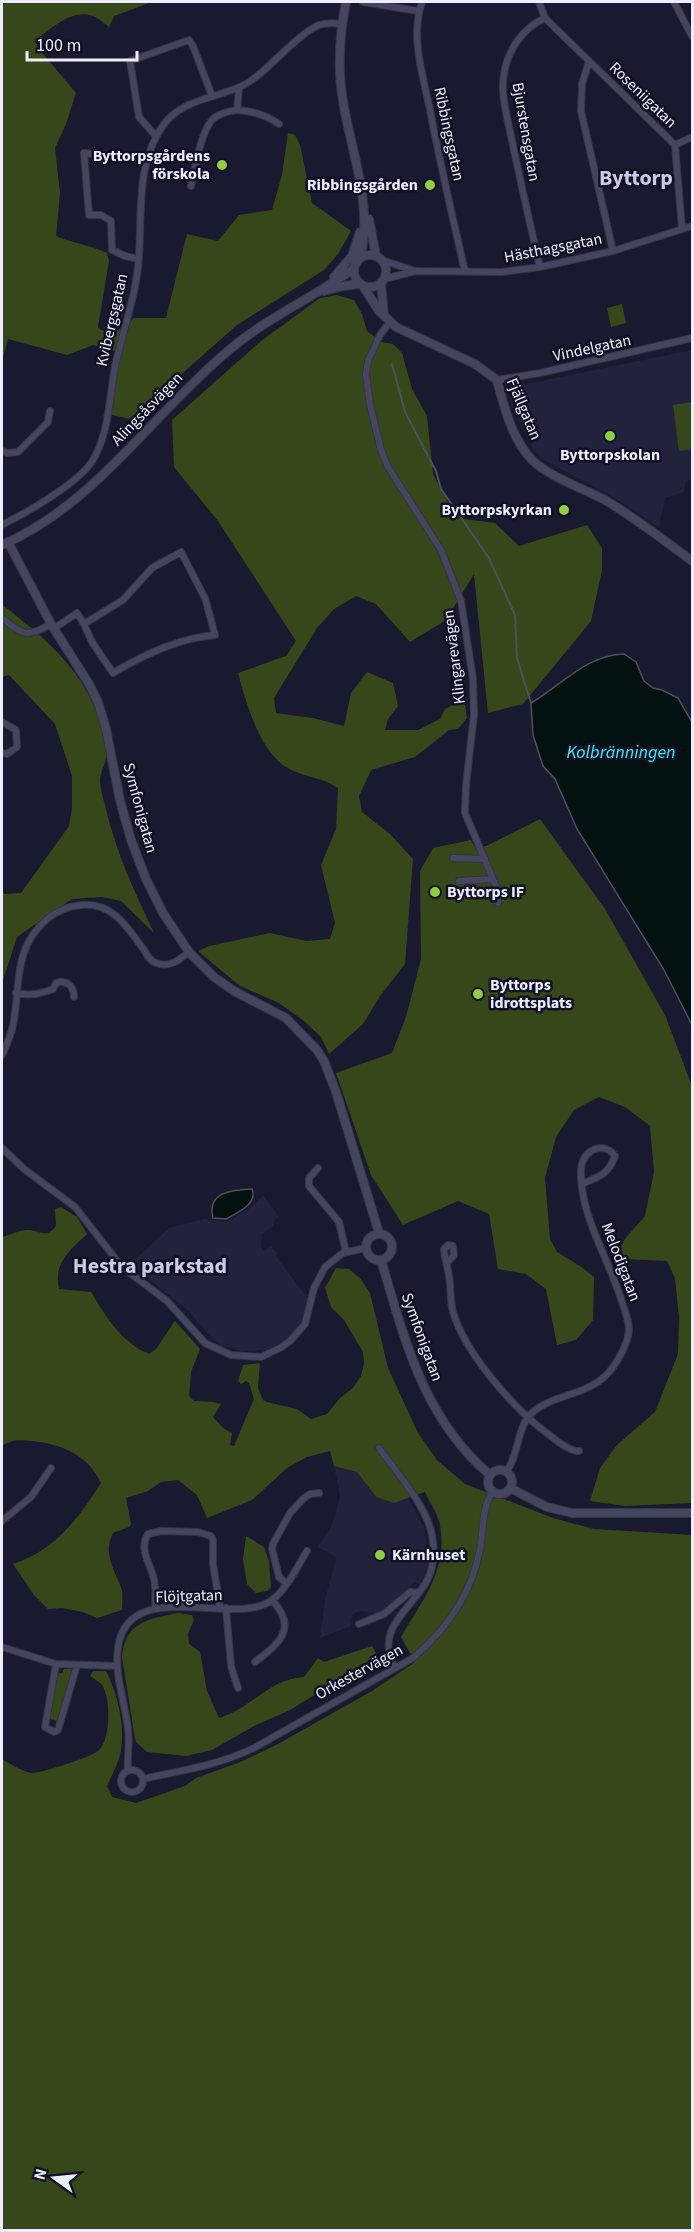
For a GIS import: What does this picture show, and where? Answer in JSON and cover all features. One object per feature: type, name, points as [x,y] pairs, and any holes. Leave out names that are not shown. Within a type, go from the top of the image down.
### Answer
[{"type":"street","name":"Alingsåsvägen","points":[[346,2],[339,44],[342,92],[363,198],[365,230],[360,258]]},
{"type":"street","points":[[363,2],[418,11]]},
{"type":"street","name":"Ribbingsgatan","points":[[422,2],[418,11],[417,28],[422,68],[465,272]]},
{"type":"street","name":"Roseniigatan","points":[[539,2],[546,18],[675,145],[682,229]]},
{"type":"street","points":[[674,2],[693,36]]},
{"type":"street","name":"Bjurstensgatan","points":[[540,267],[524,199],[503,88],[506,64],[517,40],[533,23],[546,18]]},
{"type":"street","name":"Kvibergsgatan","points":[[2,525],[54,494],[84,470],[95,455],[102,439],[116,361],[136,286],[144,171],[156,136],[173,115],[196,101],[239,87],[252,80],[309,31],[324,24],[341,24]]},
{"type":"street","points":[[156,136],[139,117],[130,60],[189,40],[212,96]]},
{"type":"street","points":[[589,61],[582,84],[581,111],[613,251]]},
{"type":"street","points":[[237,110],[239,87]]},
{"type":"street","points":[[191,186],[205,131],[213,118],[226,112],[250,111],[269,117],[279,124]]},
{"type":"street","points":[[675,145],[693,137]]},
{"type":"street","points":[[139,259],[112,250],[111,221],[101,215],[89,215],[84,153],[147,158]]},
{"type":"street","name":"Alingsåsvägen","points":[[363,198],[368,208],[379,258]]},
{"type":"street","name":"Alingsåsvägen","points":[[315,292],[342,269],[352,256],[360,233],[363,198]]},
{"type":"street","name":"Hästhagsgatan","points":[[383,281],[416,271],[502,272],[540,267],[613,251],[693,226]]},
{"type":"street","points":[[383,281],[373,287],[361,285],[354,277],[353,269],[360,258],[368,255],[379,258],[386,269],[383,281],[387,318]]},
{"type":"street","name":"Hästhagsgatan","points":[[379,258],[416,271]]},
{"type":"street","name":"Alingsåsvägen","points":[[5,544],[56,514],[89,488],[228,350],[353,269]]},
{"type":"street","name":"Alingsåsvägen","points":[[315,292],[361,285]]},
{"type":"street","name":"Fjällgatan","points":[[361,285],[379,311],[406,332],[475,364],[497,380],[501,399],[512,427],[524,450],[533,461],[605,501],[693,561]]},
{"type":"street","name":"Klingarevägen","points":[[387,318],[368,361],[366,374],[368,394],[381,450],[395,479],[414,505],[441,550],[460,601],[469,643],[474,715],[465,813],[498,891],[498,903]]},
{"type":"street","name":"Vindelgatan","points":[[497,380],[540,373],[693,338]]},
{"type":"street","points":[[2,451],[18,452],[48,422],[50,411]]},
{"type":"street","name":"Symfonigatan","points":[[5,544],[98,702],[106,729],[124,818],[136,856],[163,913],[189,952],[223,984],[286,1018],[317,1050],[336,1092],[379,1233]]},
{"type":"street","points":[[2,618],[23,634],[52,626],[77,613],[98,652],[113,673],[134,660],[180,643],[215,635],[206,598],[181,552],[152,568],[123,600],[84,624]]},
{"type":"street","points":[[2,722],[16,730],[18,740],[17,747],[12,752],[2,753]]},
{"type":"street","points":[[453,858],[484,859]]},
{"type":"street","points":[[459,881],[493,879]]},
{"type":"street","points":[[2,1055],[13,1025],[19,968],[31,940],[47,919],[68,907],[96,905],[117,915],[149,958],[156,963],[173,964],[189,952]]},
{"type":"street","points":[[16,993],[39,994],[53,989],[56,983],[62,981],[68,983],[74,990],[74,997]]},
{"type":"street","name":"Melodigatan","points":[[528,1418],[535,1410],[593,1386],[613,1369],[629,1330],[619,1290],[593,1230],[582,1184],[581,1167],[589,1152],[598,1147],[605,1147],[612,1151],[615,1156],[609,1170],[602,1176],[582,1184]]},
{"type":"street","points":[[2,1148],[24,1169],[75,1208],[122,1267],[167,1301],[205,1343],[231,1355],[261,1357],[290,1341],[305,1324],[314,1288],[322,1272],[331,1261],[346,1252],[366,1248]]},
{"type":"street","points":[[318,1168],[309,1178],[309,1186],[339,1222],[346,1252]]},
{"type":"street","points":[[379,1233],[389,1238],[393,1247],[389,1256],[381,1260],[371,1257],[366,1248],[369,1239],[379,1233]]},
{"type":"street","name":"Symfonigatan","points":[[381,1260],[402,1335],[413,1365],[432,1403],[455,1438],[490,1475]]},
{"type":"street","points":[[447,1263],[453,1312],[462,1331],[495,1383],[528,1418],[567,1447],[579,1451]]},
{"type":"street","points":[[506,1472],[514,1459],[528,1418]]},
{"type":"street","points":[[379,1448],[420,1507],[432,1533],[434,1550],[432,1566],[426,1583],[390,1630],[388,1651],[395,1668]]},
{"type":"street","points":[[2,1521],[31,1497],[51,1468]]},
{"type":"street","points":[[498,1470],[506,1472],[511,1479],[510,1488],[503,1493],[493,1491],[488,1483],[490,1475],[498,1470]]},
{"type":"street","points":[[510,1488],[548,1507],[572,1513],[693,1513]]},
{"type":"street","name":"Orkestervägen","points":[[143,1779],[210,1766],[234,1757],[254,1748],[413,1658],[449,1623],[463,1599],[477,1562],[483,1515],[493,1491]]},
{"type":"street","points":[[286,1583],[279,1576],[272,1550],[273,1544],[290,1513],[310,1494],[319,1493]]},
{"type":"street","points":[[156,1609],[155,1584],[145,1556],[144,1546],[148,1534],[161,1531],[204,1532],[211,1536],[214,1570],[223,1607],[231,1666],[238,1688]]},
{"type":"street","points":[[255,1662],[282,1637],[286,1628],[285,1619],[272,1600],[307,1551]]},
{"type":"street","points":[[359,1624],[384,1614],[410,1592],[418,1593]]},
{"type":"street","name":"Flöjtgatan","points":[[128,1770],[129,1732],[117,1666],[118,1645],[123,1630],[139,1615],[156,1609],[253,1607],[272,1600]]},
{"type":"street","points":[[2,1647],[56,1664],[117,1666]]},
{"type":"street","points":[[56,1664],[45,1727],[54,1732],[58,1730],[63,1719],[77,1665]]},
{"type":"street","points":[[128,1770],[138,1772],[143,1779],[138,1790],[133,1792],[126,1790],[121,1780],[123,1773],[128,1770]]},
{"type":"shaded area","name":"Byttorpskolan","points":[[692,350],[692,479],[686,481],[684,492],[665,498],[659,527],[612,496],[544,460],[534,450],[511,406],[510,395],[521,385]]},
{"type":"shaded area","points":[[263,1195],[279,1217],[274,1221],[273,1226],[262,1234],[261,1246],[264,1251],[271,1246],[308,1299],[302,1322],[284,1341],[266,1350],[241,1351],[221,1345],[212,1339],[189,1311],[130,1264],[169,1228],[205,1219],[227,1222],[253,1206]]},
{"type":"shaded area","name":"Kärnhuset","points":[[334,1466],[357,1472],[376,1497],[394,1503],[408,1498],[424,1527],[429,1558],[420,1584],[414,1583],[379,1614],[359,1611],[350,1619],[351,1626],[320,1638],[325,1600],[336,1558],[317,1547],[330,1529],[340,1495]]},
{"type":"green space","points":[[2,2],[152,2],[114,16],[109,27],[93,16],[85,14],[70,17],[35,40],[38,48],[76,93],[55,148],[60,193],[56,236],[107,253],[109,261],[98,327],[101,330],[115,331],[123,328],[134,318],[166,318],[187,234],[218,241],[239,215],[272,210],[282,175],[288,133],[295,135],[300,145],[312,203],[351,231],[338,254],[324,270],[237,325],[185,371],[139,421],[108,414],[119,352],[93,345],[67,355],[8,339],[2,361]]},
{"type":"green space","points":[[337,295],[354,300],[362,314],[367,331],[382,342],[393,344],[402,353],[412,389],[427,416],[433,474],[456,518],[495,523],[519,546],[587,525],[602,548],[602,570],[591,621],[523,704],[488,713],[474,574],[446,620],[410,642],[376,604],[356,596],[334,609],[317,628],[274,698],[276,713],[313,718],[344,726],[351,693],[367,672],[393,683],[398,706],[388,719],[385,730],[418,730],[440,719],[445,709],[464,699],[467,718],[458,729],[449,730],[415,757],[371,770],[359,796],[362,812],[390,834],[413,859],[405,964],[380,996],[363,1024],[329,1054],[321,1037],[304,1021],[279,1003],[240,986],[198,951],[209,946],[270,933],[306,941],[330,939],[335,923],[321,865],[336,829],[338,788],[286,767],[268,749],[255,724],[238,673],[286,656],[296,641],[218,521],[174,467],[172,420],[261,341],[320,298]]},
{"type":"green space","points":[[622,304],[626,323],[611,327],[607,308]]},
{"type":"green space","points":[[692,402],[692,449],[679,451],[673,405]]},
{"type":"green space","points":[[2,605],[58,653],[81,682],[98,715],[106,755],[100,781],[109,822],[126,870],[154,933],[121,901],[102,897],[72,899],[17,937],[2,983],[2,892],[5,894],[21,893],[69,826],[72,809],[72,776],[55,724],[9,675],[2,677]]},
{"type":"green space","points":[[540,819],[605,909],[665,1015],[692,1086],[692,1503],[625,1506],[590,1501],[600,1468],[617,1445],[655,1412],[678,1354],[679,1317],[675,1278],[667,1261],[624,1259],[621,1247],[624,1240],[645,1216],[654,1172],[650,1126],[625,1107],[599,1097],[574,1110],[556,1137],[545,1178],[550,1239],[557,1252],[594,1277],[593,1320],[576,1340],[557,1345],[546,1289],[526,1274],[498,1269],[489,1214],[458,1201],[403,1225],[371,1175],[336,1073],[392,1053],[406,1017],[421,959],[420,871],[433,848],[471,840],[475,847],[486,846]]},
{"type":"green space","points":[[61,1207],[77,1217],[87,1234],[64,1258],[58,1272],[59,1289],[91,1292],[122,1336],[149,1354],[156,1349],[175,1321],[200,1349],[191,1372],[189,1396],[194,1401],[221,1404],[213,1417],[223,1428],[232,1433],[230,1445],[234,1446],[254,1399],[249,1383],[246,1381],[241,1384],[238,1381],[243,1365],[260,1363],[258,1388],[263,1400],[297,1409],[311,1419],[327,1414],[340,1398],[353,1388],[361,1376],[364,1364],[363,1352],[344,1320],[331,1307],[325,1288],[336,1268],[349,1269],[360,1278],[370,1293],[388,1368],[418,1433],[437,1460],[465,1484],[553,1518],[594,1529],[692,1535],[692,2230],[2,2230],[2,1759],[31,1773],[65,1765],[98,1751],[102,1746],[107,1729],[107,1699],[102,1685],[90,1676],[93,1671],[106,1671],[117,1701],[122,1734],[119,1759],[107,1786],[112,1797],[136,1803],[185,1786],[196,1778],[240,1762],[276,1745],[372,1691],[415,1662],[401,1637],[426,1596],[438,1568],[441,1554],[439,1521],[425,1492],[394,1503],[376,1497],[357,1472],[334,1466],[330,1451],[307,1457],[287,1468],[252,1500],[207,1518],[197,1495],[178,1480],[161,1482],[148,1491],[126,1498],[131,1524],[113,1533],[109,1548],[111,1562],[122,1590],[122,1610],[97,1618],[83,1612],[62,1608],[48,1609],[34,1595],[13,1564],[41,1551],[64,1532],[84,1509],[101,1483],[89,1465],[64,1448],[23,1440],[2,1446],[2,1237],[27,1230],[50,1232],[56,1226],[55,1209]]},
{"type":"green space","points":[[246,1536],[264,1547],[269,1561],[271,1587],[267,1591],[256,1593],[247,1584],[243,1559]]},
{"type":"green space","points":[[178,1613],[192,1615],[194,1620],[188,1634],[189,1644],[200,1652],[207,1691],[219,1718],[241,1708],[281,1683],[304,1677],[318,1658],[324,1662],[372,1646],[376,1653],[366,1663],[290,1710],[254,1726],[212,1750],[186,1756],[147,1752],[136,1742],[135,1738],[122,1657],[124,1645],[133,1629],[140,1624],[157,1617]]},
{"type":"green space","points":[[64,1669],[72,1669],[58,1721],[49,1719],[56,1674],[62,1673]]},
{"type":"water","name":"Kolbränningen","points":[[624,654],[636,662],[644,681],[653,688],[678,698],[692,722],[692,1025],[664,970],[577,829],[555,779],[543,766],[533,735],[531,703],[586,665],[610,656]]},
{"type":"water","points":[[252,1189],[252,1199],[246,1207],[226,1219],[213,1218],[212,1209],[218,1197],[230,1191]]},
{"type":"waterway","points":[[392,364],[405,412],[436,471],[441,489],[489,558],[515,615],[517,658],[531,703]]},
{"type":"place","name":"Byttorpsgårdens förskola","points":[[222,165]]},
{"type":"place","name":"Ribbingsgården","points":[[430,185]]},
{"type":"place","name":"Byttorpskolan","points":[[610,436]]},
{"type":"place","name":"Byttorpskyrkan","points":[[564,510]]},
{"type":"place","name":"Byttorps IF","points":[[435,892]]},
{"type":"place","name":"Byttorps idrottsplats","points":[[478,994]]},
{"type":"place","name":"Kärnhuset","points":[[380,1555]]},
{"type":"district","name":"Byttorp","points":[[636,178]]},
{"type":"district","name":"Hestra parkstad","points":[[150,1266]]}]
